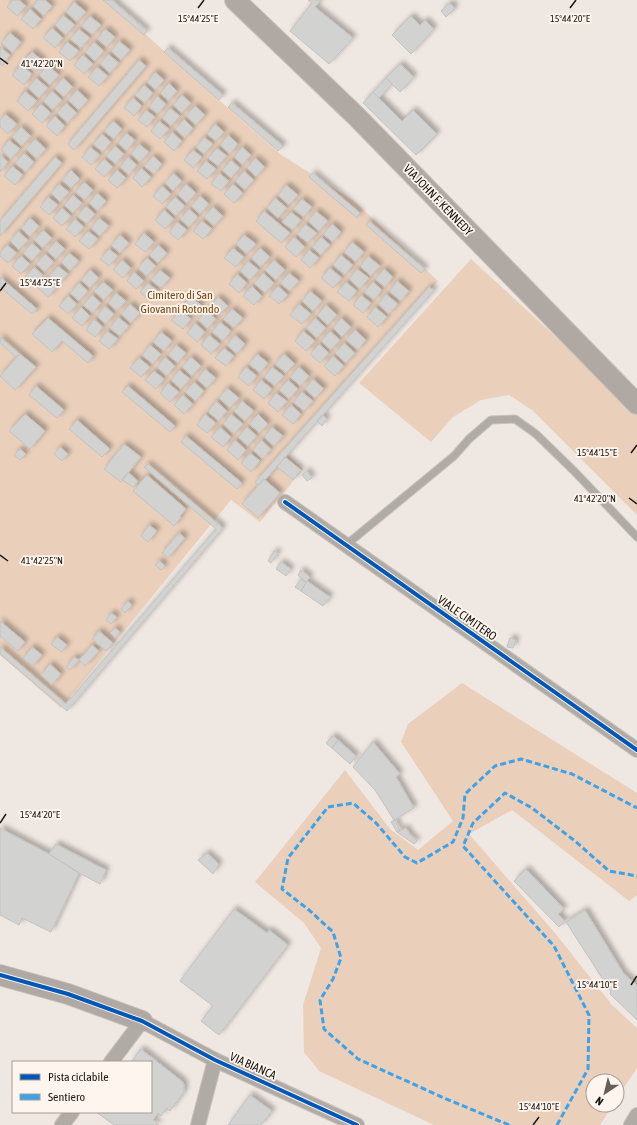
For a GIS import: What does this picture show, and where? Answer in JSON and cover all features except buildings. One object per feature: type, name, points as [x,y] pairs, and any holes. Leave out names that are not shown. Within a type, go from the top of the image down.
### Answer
[{"type":"main road","name":"VIA JOHN F. KENNEDY","points":[[235,0],[357,117],[637,404]]},
{"type":"main road","points":[[0,975],[68,994],[142,1021]]},
{"type":"street","name":"VIALE CIMITERO","points":[[285,502],[637,750]]},
{"type":"street","name":"VIA BIANCA","points":[[142,1021],[215,1060],[357,1125]]},
{"type":"street","points":[[112,1061],[142,1021]]},
{"type":"street","points":[[198,1125],[215,1060]]},
{"type":"street","points":[[62,1125],[71,1113]]},
{"type":"street","points":[[631,1125],[637,1115]]},
{"type":"lane","points":[[346,545],[454,456],[490,420],[515,419],[536,434],[574,471],[637,537]]},
{"type":"green space","name":"Cimitero di San Giovanni Rotondo","points":[[0,0],[107,0],[280,154],[354,201],[438,281],[286,453],[303,469],[260,522],[231,500],[61,708],[0,655]]},
{"type":"green space","points":[[471,259],[578,357],[637,415],[637,515],[532,410],[509,395],[481,400],[453,417],[431,442],[359,383]]},
{"type":"green space","points":[[462,683],[637,793],[637,895],[629,901],[512,810],[469,834],[555,933],[612,1005],[637,1028],[637,1068],[625,1086],[625,1073],[585,1073],[585,1113],[608,1113],[600,1125],[434,1125],[319,1071],[304,1052],[303,1005],[321,948],[304,923],[255,882],[345,770],[390,829],[418,850],[453,821],[401,742],[408,724]]},
{"type":"marked path","points":[[509,1125],[444,1098],[358,1059],[324,1029],[320,1000],[333,979],[341,958],[333,932],[309,910],[282,889],[288,858],[328,807],[353,803],[376,823],[405,857],[417,863],[453,842],[463,818],[465,794],[495,766],[521,759],[572,774],[637,808]]},
{"type":"marked path","points":[[557,1125],[588,1069],[589,1015],[554,946],[463,846],[473,823],[505,793],[532,808],[575,841],[609,871],[637,876]]},
{"type":"cycle path","points":[[285,502],[637,750]]},
{"type":"cycle path","points":[[0,975],[68,994],[142,1021],[215,1060],[357,1125]]}]
